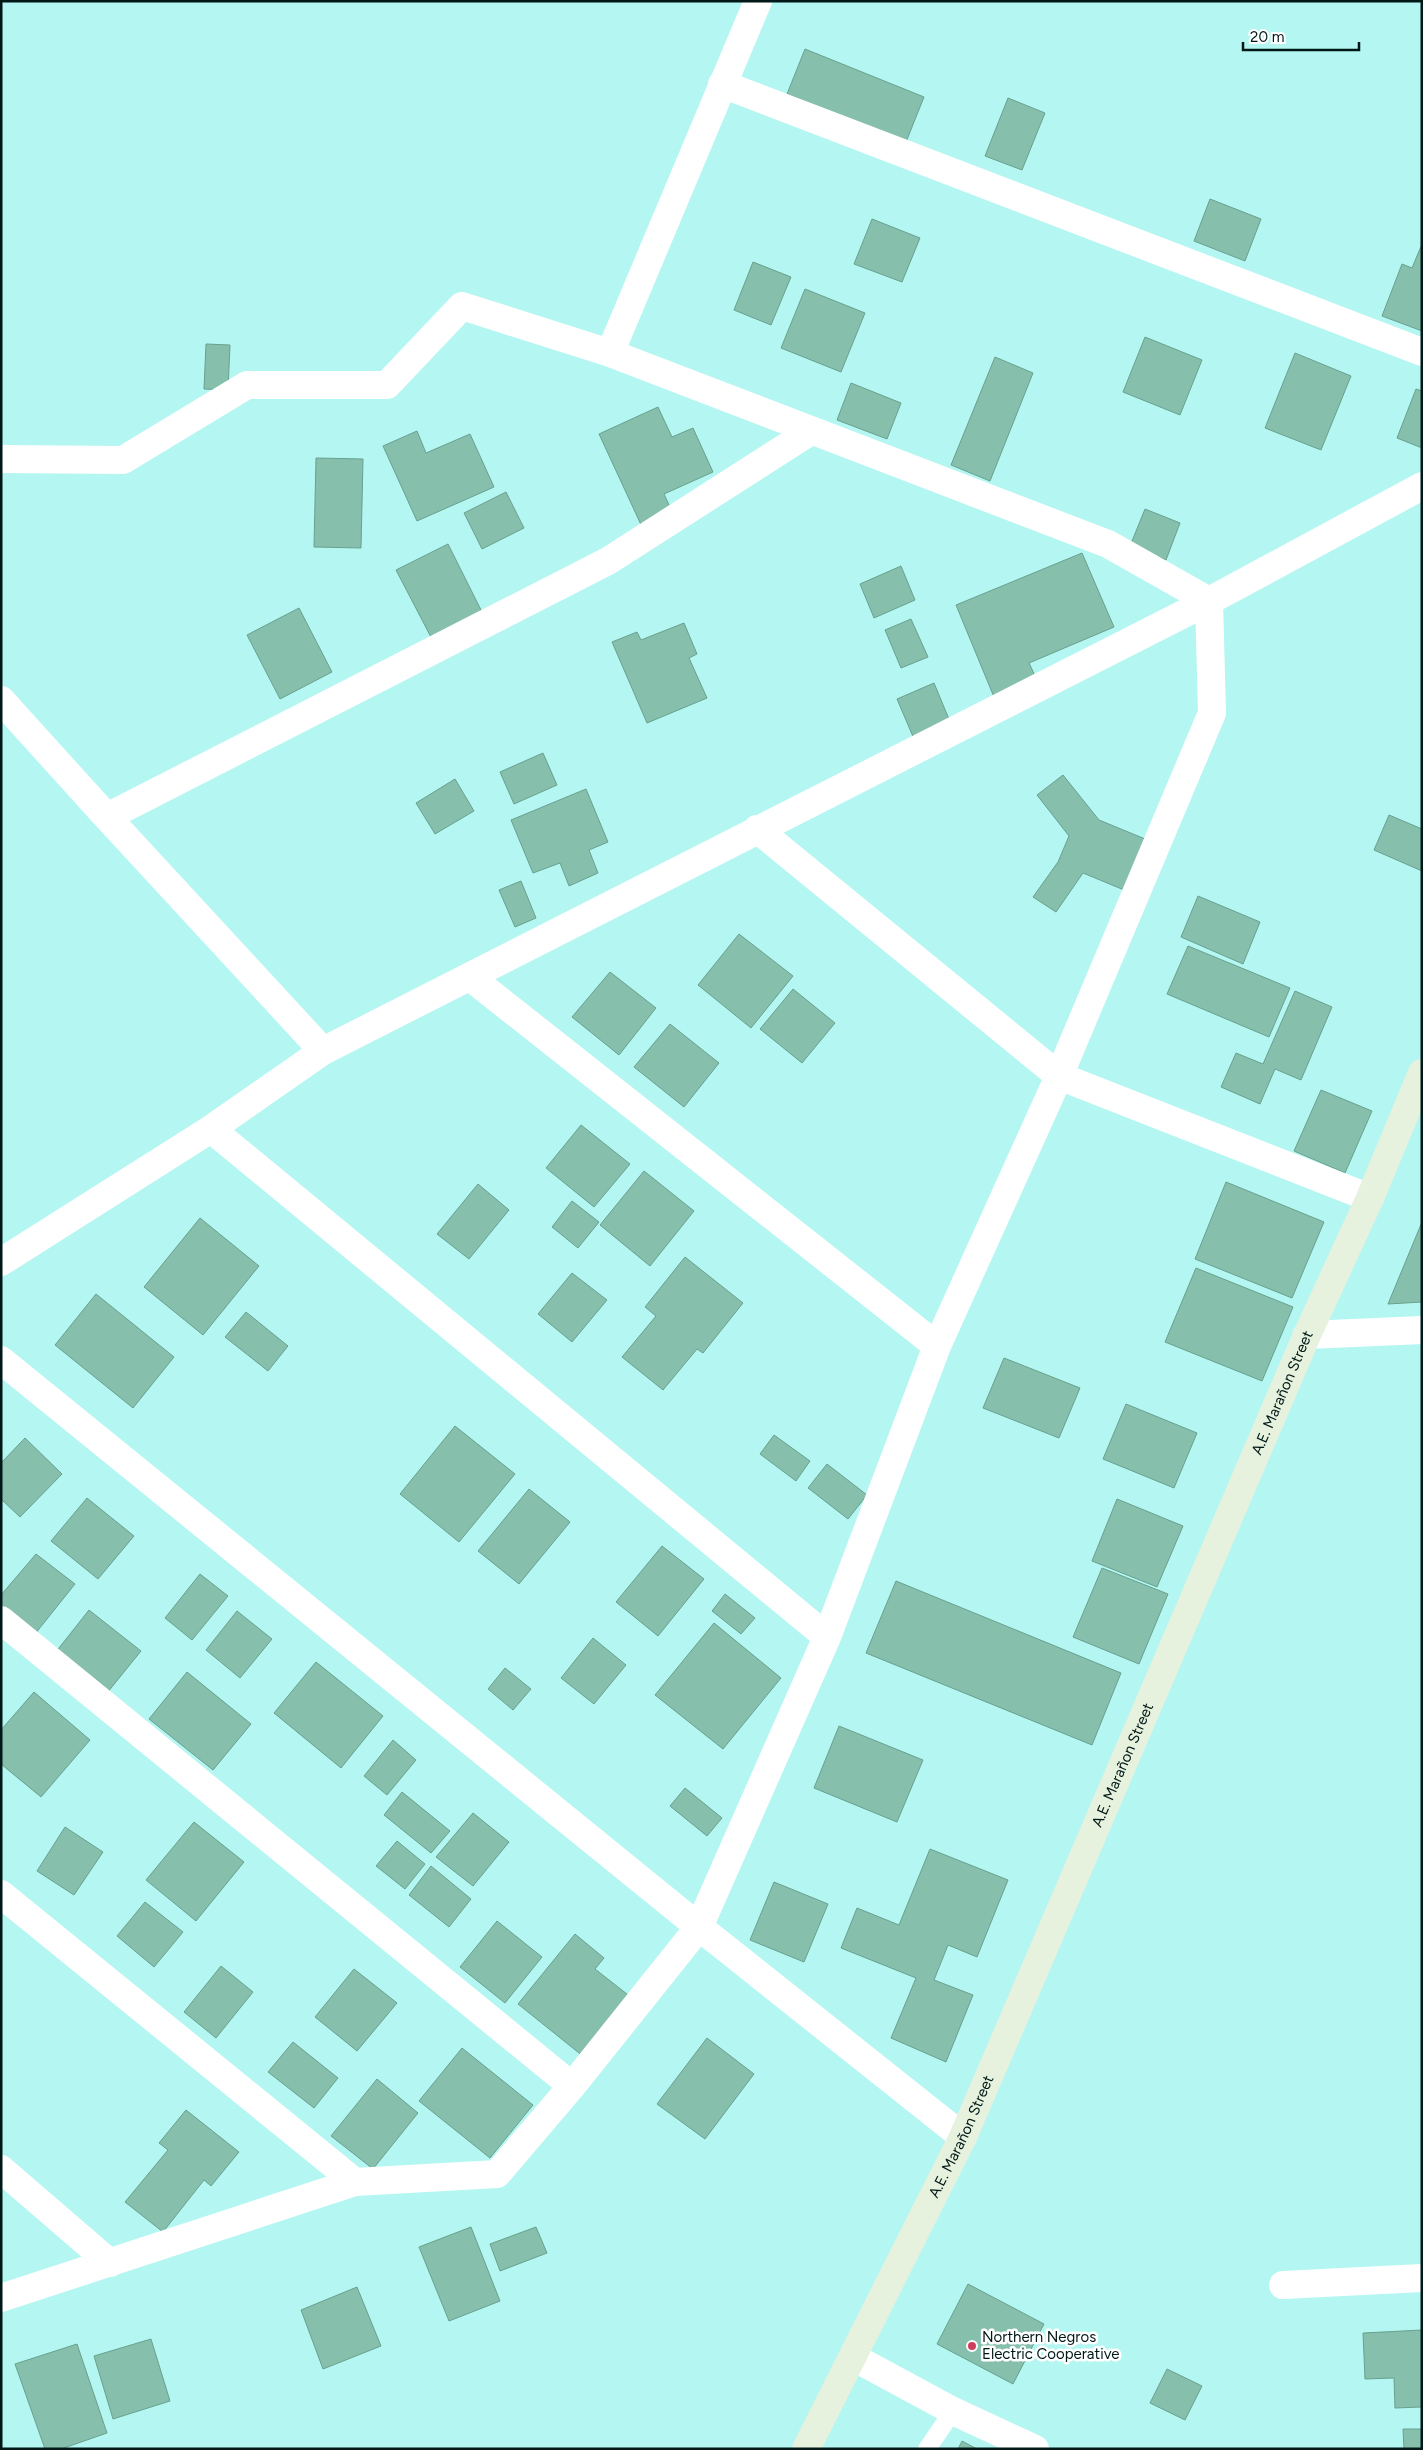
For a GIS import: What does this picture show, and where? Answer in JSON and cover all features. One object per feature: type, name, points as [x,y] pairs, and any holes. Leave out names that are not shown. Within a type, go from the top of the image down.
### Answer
[{"type":"main road","name":"A.E. Marañon Street","points":[[806,2449],[963,2137],[1307,1335],[1370,1198],[1422,1073]]},
{"type":"street","points":[[610,353],[758,1]]},
{"type":"street","points":[[722,84],[1422,352]]},
{"type":"street","points":[[1,458],[123,460],[247,385],[387,385],[462,306],[610,353],[1108,544],[1209,601]]},
{"type":"street","points":[[107,816],[608,561],[811,431]]},
{"type":"street","points":[[1,1262],[211,1129],[323,1051],[1209,601],[1422,486]]},
{"type":"street","points":[[1,2298],[355,2182],[497,2174],[572,2086],[699,1926],[827,1637],[937,1346],[1059,1076],[1212,713],[1209,601]]},
{"type":"street","points":[[1,700],[323,1051]]},
{"type":"street","points":[[757,829],[1059,1076],[1370,1198]]},
{"type":"street","points":[[470,977],[937,1346]]},
{"type":"street","points":[[211,1129],[827,1637]]},
{"type":"street","points":[[1307,1335],[1422,1330]]},
{"type":"street","points":[[1,1360],[699,1926],[963,2137]]},
{"type":"street","points":[[1,1620],[572,2086]]},
{"type":"street","points":[[1,1894],[355,2182]]},
{"type":"street","points":[[1,2169],[110,2263]]},
{"type":"street","points":[[1283,2285],[1422,2278]]},
{"type":"street","points":[[853,2357],[953,2412],[1035,2449]]},
{"type":"lane","points":[[927,2449],[953,2412]]},
{"type":"building","points":[[805,49],[924,97],[906,142],[787,94]]},
{"type":"building","points":[[1008,98],[1045,113],[1022,170],[985,156]]},
{"type":"building","points":[[1210,199],[1261,219],[1245,261],[1194,241]]},
{"type":"building","points":[[872,219],[920,238],[902,282],[854,264]]},
{"type":"building","points":[[1422,244],[1422,331],[1382,316],[1402,264],[1412,268]]},
{"type":"building","points":[[753,262],[791,277],[771,325],[734,310]]},
{"type":"building","points":[[805,289],[865,313],[841,372],[781,348]]},
{"type":"building","points":[[1145,337],[1202,360],[1180,415],[1123,392]]},
{"type":"building","points":[[206,344],[230,345],[228,390],[204,389]]},
{"type":"building","points":[[1295,353],[1351,376],[1321,450],[1265,428]]},
{"type":"building","points":[[995,357],[1033,373],[990,481],[951,465]]},
{"type":"building","points":[[851,383],[901,403],[887,439],[837,420]]},
{"type":"building","points":[[1416,389],[1422,391],[1422,448],[1397,438]]},
{"type":"building","points":[[658,407],[672,437],[693,428],[713,472],[664,494],[674,516],[643,529],[599,434]]},
{"type":"building","points":[[417,431],[426,453],[470,434],[494,487],[417,521],[383,446]]},
{"type":"building","points":[[316,458],[363,459],[361,548],[314,547]]},
{"type":"building","points":[[506,492],[524,528],[482,549],[464,513]]},
{"type":"building","points":[[1145,509],[1180,523],[1166,560],[1130,546]]},
{"type":"building","points":[[448,544],[484,616],[433,641],[396,570]]},
{"type":"building","points":[[1082,553],[1114,627],[1029,663],[1037,680],[994,697],[956,605]]},
{"type":"building","points":[[901,566],[915,600],[874,618],[860,584]]},
{"type":"building","points":[[299,608],[332,672],[280,699],[247,635]]},
{"type":"building","points":[[911,619],[928,657],[901,668],[885,630]]},
{"type":"building","points":[[684,623],[697,654],[689,658],[707,698],[647,723],[612,642],[637,632],[641,640]]},
{"type":"building","points":[[934,683],[951,724],[914,739],[897,699]]},
{"type":"building","points":[[543,753],[557,785],[514,804],[500,772]]},
{"type":"building","points":[[1063,775],[1099,820],[1150,841],[1129,892],[1083,873],[1056,912],[1033,897],[1058,862],[1069,836],[1037,795]]},
{"type":"building","points":[[455,779],[474,811],[435,834],[416,803]]},
{"type":"building","points":[[586,789],[608,842],[589,850],[598,873],[569,886],[560,863],[533,873],[511,820]]},
{"type":"building","points":[[1389,815],[1422,829],[1422,871],[1374,850]]},
{"type":"building","points":[[521,881],[536,918],[515,927],[499,890]]},
{"type":"building","points":[[1198,896],[1260,922],[1243,964],[1181,937]]},
{"type":"building","points":[[739,934],[793,976],[751,1028],[698,985]]},
{"type":"building","points":[[1188,946],[1290,988],[1269,1037],[1167,994]]},
{"type":"building","points":[[610,972],[656,1008],[619,1055],[572,1017]]},
{"type":"building","points":[[793,989],[835,1023],[802,1063],[760,1029]]},
{"type":"building","points":[[1295,991],[1332,1007],[1301,1080],[1275,1069],[1260,1104],[1221,1087],[1236,1053],[1263,1064]]},
{"type":"building","points":[[670,1024],[719,1063],[684,1107],[634,1067]]},
{"type":"building","points":[[1321,1090],[1372,1111],[1345,1173],[1294,1151]]},
{"type":"building","points":[[581,1125],[630,1164],[594,1207],[546,1168]]},
{"type":"building","points":[[644,1171],[694,1211],[650,1266],[600,1225]]},
{"type":"building","points":[[1226,1182],[1324,1222],[1292,1298],[1195,1259]]},
{"type":"building","points":[[478,1184],[509,1210],[469,1259],[437,1234]]},
{"type":"building","points":[[572,1201],[599,1222],[578,1248],[552,1227]]},
{"type":"building","points":[[200,1218],[259,1266],[203,1335],[144,1287]]},
{"type":"building","points":[[1422,1222],[1422,1302],[1388,1304]]},
{"type":"building","points":[[685,1257],[743,1303],[703,1353],[697,1349],[663,1390],[622,1357],[656,1316],[645,1307]]},
{"type":"building","points":[[1196,1268],[1293,1307],[1262,1381],[1165,1342]]},
{"type":"building","points":[[572,1273],[607,1300],[572,1342],[538,1314]]},
{"type":"building","points":[[96,1294],[174,1357],[133,1408],[55,1345]]},
{"type":"building","points":[[246,1312],[288,1346],[268,1371],[225,1337]]},
{"type":"building","points":[[1004,1358],[1080,1388],[1059,1438],[983,1408]]},
{"type":"building","points":[[1126,1404],[1197,1433],[1174,1488],[1103,1459]]},
{"type":"building","points":[[455,1426],[515,1474],[459,1542],[400,1494]]},
{"type":"building","points":[[774,1435],[810,1461],[796,1481],[760,1454]]},
{"type":"building","points":[[25,1438],[62,1474],[20,1517],[1,1499],[1,1463]]},
{"type":"building","points":[[827,1464],[867,1495],[848,1519],[808,1488]]},
{"type":"building","points":[[529,1489],[570,1522],[519,1584],[478,1551]]},
{"type":"building","points":[[87,1498],[134,1536],[98,1579],[51,1541]]},
{"type":"building","points":[[1117,1499],[1183,1526],[1157,1587],[1092,1561]]},
{"type":"building","points":[[662,1546],[704,1579],[658,1636],[616,1602]]},
{"type":"building","points":[[36,1554],[75,1584],[35,1634],[1,1607],[1,1595]]},
{"type":"building","points":[[1102,1568],[1168,1594],[1139,1664],[1073,1637]]},
{"type":"building","points":[[200,1574],[228,1596],[192,1640],[165,1618]]},
{"type":"building","points":[[896,1581],[1121,1673],[1092,1745],[866,1653]]},
{"type":"building","points":[[725,1594],[755,1618],[741,1634],[712,1611]]},
{"type":"building","points":[[89,1610],[141,1651],[107,1693],[55,1653]]},
{"type":"building","points":[[237,1611],[272,1639],[240,1678],[206,1650]]},
{"type":"building","points":[[714,1623],[781,1678],[723,1749],[655,1695]]},
{"type":"building","points":[[593,1638],[626,1665],[594,1704],[561,1678]]},
{"type":"building","points":[[316,1662],[383,1716],[341,1768],[274,1713]]},
{"type":"building","points":[[505,1668],[531,1689],[513,1710],[488,1689]]},
{"type":"building","points":[[187,1672],[251,1724],[213,1770],[149,1719]]},
{"type":"building","points":[[34,1692],[90,1740],[41,1797],[1,1764],[1,1730]]},
{"type":"building","points":[[839,1726],[923,1760],[897,1822],[814,1788]]},
{"type":"building","points":[[393,1740],[416,1760],[387,1795],[364,1776]]},
{"type":"building","points":[[685,1788],[722,1818],[707,1836],[670,1806]]},
{"type":"building","points":[[402,1792],[450,1831],[431,1853],[384,1815]]},
{"type":"building","points":[[473,1813],[509,1842],[473,1886],[436,1857]]},
{"type":"building","points":[[194,1822],[244,1862],[196,1921],[146,1880]]},
{"type":"building","points":[[65,1827],[103,1852],[74,1895],[37,1871]]},
{"type":"building","points":[[397,1841],[425,1864],[405,1889],[376,1866]]},
{"type":"building","points":[[930,1849],[1008,1880],[977,1957],[948,1945],[934,1980],[973,1995],[946,2062],[891,2038],[916,1978],[841,1948],[857,1908],[899,1925]]},
{"type":"building","points":[[431,1866],[471,1899],[449,1927],[409,1895]]},
{"type":"building","points":[[774,1882],[828,1904],[804,1962],[750,1940]]},
{"type":"building","points":[[145,1902],[183,1932],[154,1967],[117,1936]]},
{"type":"building","points":[[497,1921],[542,1957],[505,2003],[460,1967]]},
{"type":"building","points":[[575,1934],[604,1958],[595,1969],[632,1998],[584,2057],[518,2004]]},
{"type":"building","points":[[221,1966],[253,1992],[216,2038],[184,2012]]},
{"type":"building","points":[[354,1969],[397,2003],[357,2051],[315,2017]]},
{"type":"building","points":[[707,2038],[754,2074],[705,2139],[657,2104]]},
{"type":"building","points":[[293,2042],[338,2078],[314,2108],[268,2072]]},
{"type":"building","points":[[462,2048],[533,2105],[490,2158],[419,2101]]},
{"type":"building","points":[[377,2079],[418,2113],[373,2169],[331,2136]]},
{"type":"building","points":[[186,2110],[239,2152],[211,2186],[204,2180],[163,2232],[125,2202],[168,2150],[159,2143]]},
{"type":"building","points":[[471,2227],[500,2301],[449,2321],[419,2247]]},
{"type":"building","points":[[536,2227],[547,2253],[500,2271],[490,2244]]},
{"type":"building","points":[[968,2284],[1044,2324],[1013,2384],[937,2344]]},
{"type":"building","points":[[357,2287],[381,2346],[323,2369],[301,2310]]},
{"type":"building","points":[[1422,2330],[1422,2407],[1395,2408],[1394,2378],[1365,2379],[1363,2333]]},
{"type":"building","points":[[151,2339],[170,2401],[113,2419],[94,2356]]},
{"type":"building","points":[[77,2344],[107,2433],[61,2449],[45,2449],[15,2364]]},
{"type":"building","points":[[1167,2369],[1202,2386],[1185,2420],[1150,2403]]},
{"type":"building","points":[[1403,2429],[1422,2429],[1422,2449],[1404,2449]]},
{"type":"building","points":[[962,2441],[977,2449],[958,2449]]},
{"type":"place","name":"Northern Negros Electric Cooperative","points":[[972,2346]]}]
